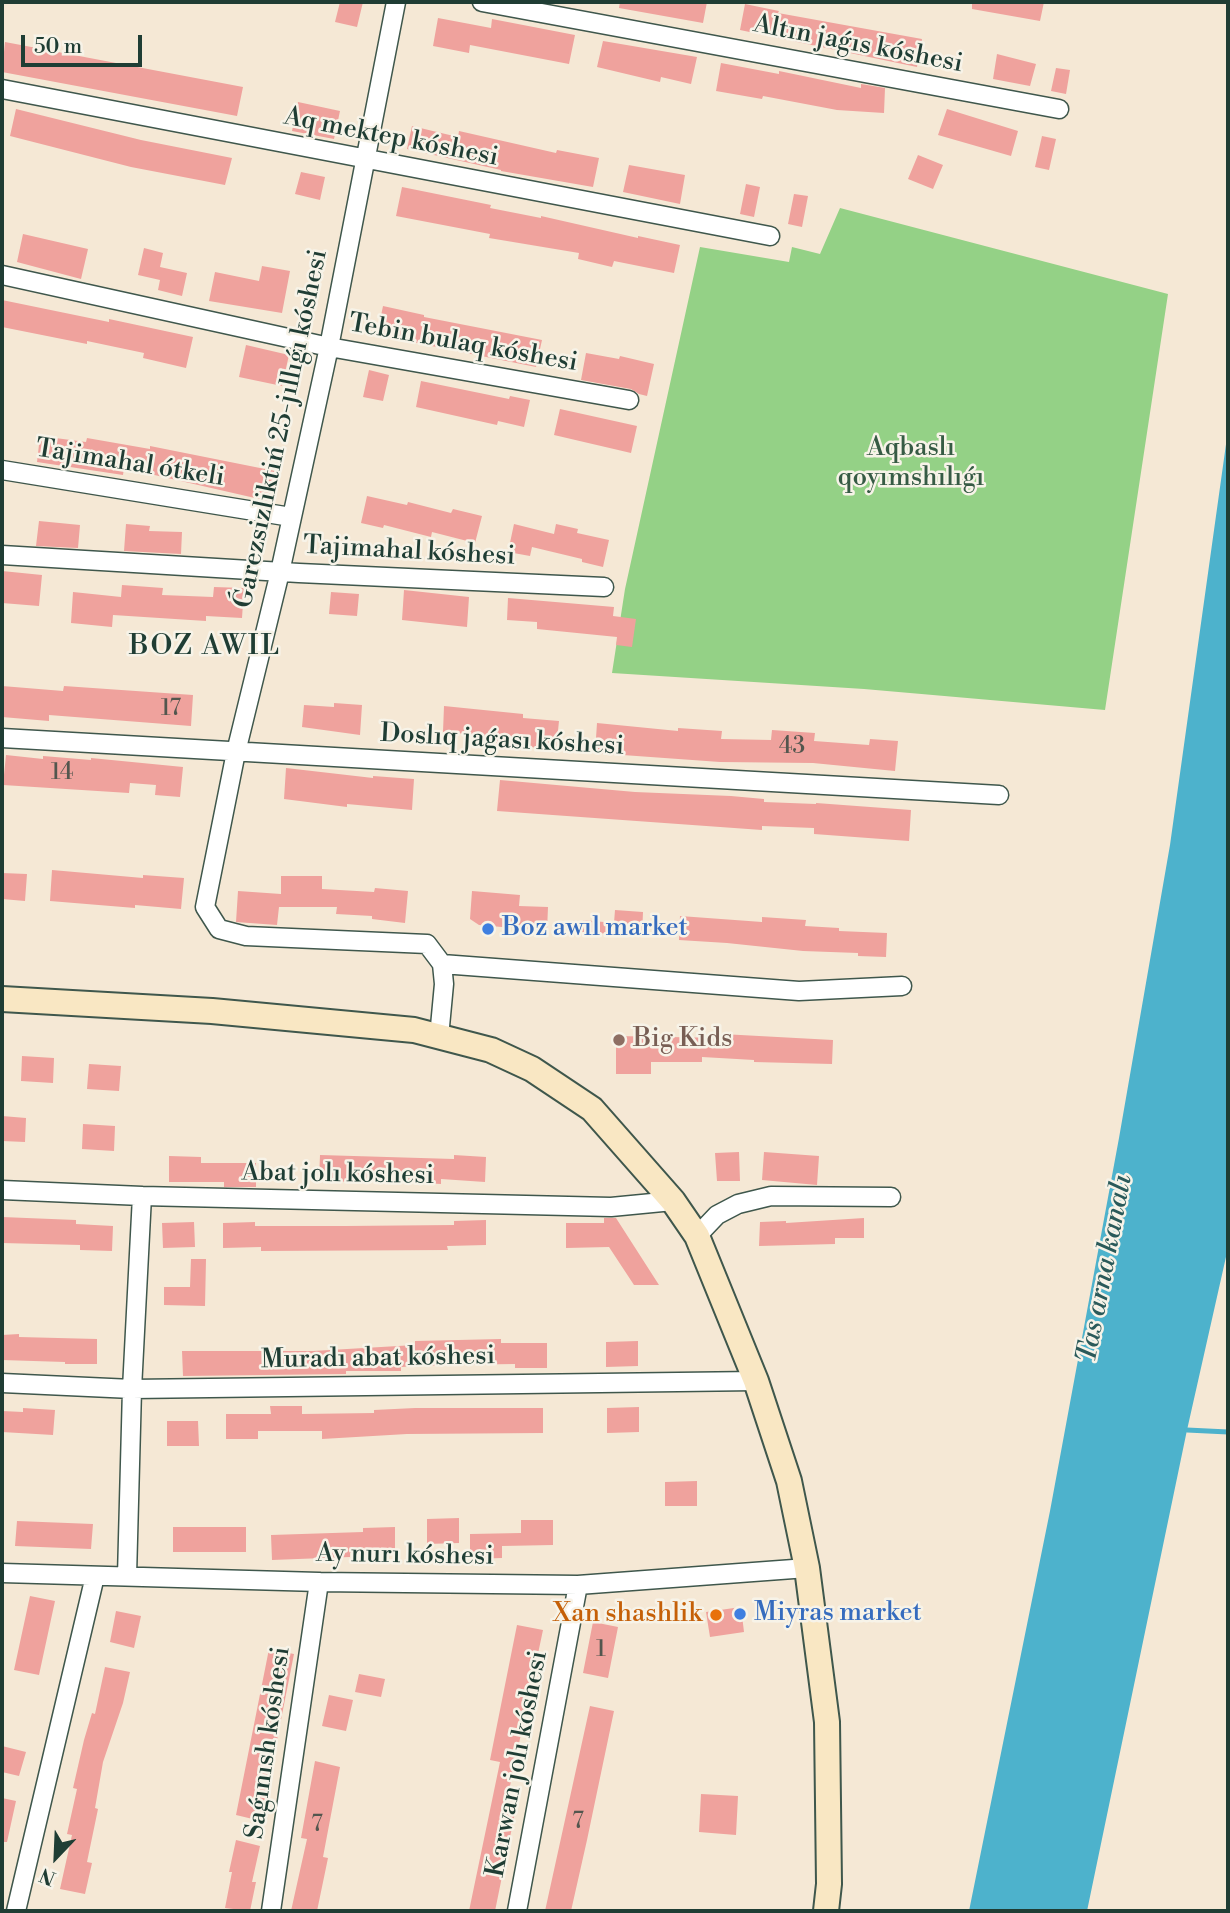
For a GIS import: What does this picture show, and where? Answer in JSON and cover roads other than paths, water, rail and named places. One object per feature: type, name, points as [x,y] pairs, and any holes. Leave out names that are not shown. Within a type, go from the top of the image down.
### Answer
[{"type":"main road","points":[[2,999],[212,1011],[414,1031],[491,1050],[532,1069],[592,1110],[673,1201],[697,1236],[756,1381],[789,1481],[807,1568],[827,1722],[827,1911]]},
{"type":"street","name":"Ǵarezsizliktiń 25-jıllıǵı kóshesi","points":[[396,2],[330,347],[280,572],[236,752],[205,907],[219,929],[246,936],[427,944],[442,964]]},
{"type":"street","name":"Altın jaǵıs kóshesi","points":[[482,2],[1059,109]]},
{"type":"street","name":"Aq mektep kóshesi","points":[[2,89],[770,236]]},
{"type":"street","name":"Tebin bulaq kóshesi","points":[[2,275],[330,347],[629,400]]},
{"type":"street","name":"Tajimahal ótkeli","points":[[2,470],[291,517]]},
{"type":"street","name":"Tajimahal kóshesi","points":[[2,555],[280,572],[604,587]]},
{"type":"street","name":"Doslıq jaǵası kóshesi","points":[[2,738],[999,795]]},
{"type":"street","points":[[439,1037],[444,984],[442,964],[799,991],[902,986]]},
{"type":"street","name":"Abat jolı kóshesi","points":[[2,1190],[611,1208],[673,1201]]},
{"type":"street","points":[[127,1576],[132,1388],[142,1196]]},
{"type":"street","points":[[697,1236],[717,1215],[738,1204],[771,1196],[891,1197]]},
{"type":"street","name":"Muradı abat kóshesi","points":[[2,1382],[132,1388],[756,1381]]},
{"type":"street","name":"Ay nurı kóshesi","points":[[2,1573],[319,1582],[578,1585],[807,1568]]},
{"type":"street","points":[[16,1911],[94,1576]]},
{"type":"street","name":"Saǵınısh kóshesi","points":[[271,1911],[319,1582]]},
{"type":"street","name":"Karwan jolı kóshesi","points":[[517,1911],[578,1585]]},
{"type":"water","name":"Tas arna kanalı","points":[[1228,430],[1228,1248],[1187,1430],[1087,1911],[969,1911],[1050,1511],[1119,1138],[1170,845]]},
{"type":"waterway","points":[[1187,1430],[1228,1432]]},
{"type":"place","name":"Boz awıl market","points":[[488,929]]},
{"type":"place","name":"Big Kids","points":[[619,1040]]},
{"type":"place","name":"Miyras market","points":[[740,1614]]},
{"type":"place","name":"Xan shashlik","points":[[716,1615]]},
{"type":"district","name":"BOZ AWIL","points":[[205,647]]},
{"type":"park label","name":"Aqbaslı qoyımshılıǵı","points":[[911,464]]}]
